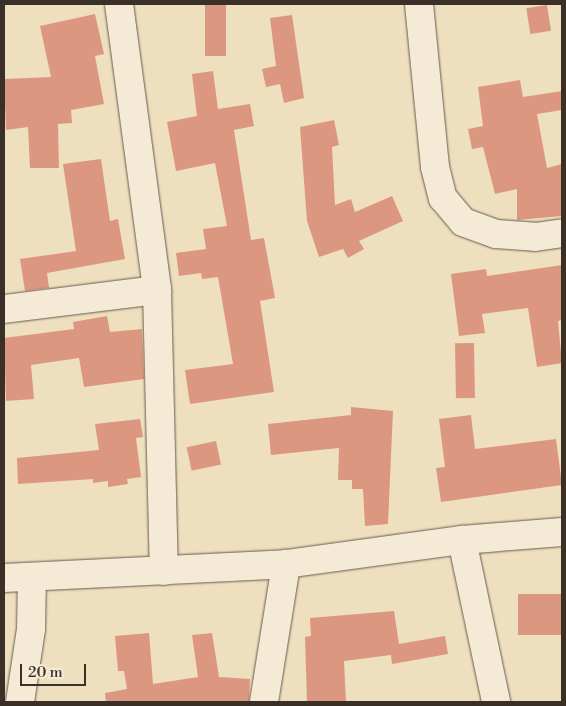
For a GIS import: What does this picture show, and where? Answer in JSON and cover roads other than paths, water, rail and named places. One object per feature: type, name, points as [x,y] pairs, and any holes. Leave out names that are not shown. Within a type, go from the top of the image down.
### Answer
[{"type":"street","points":[[120,4],[157,290],[164,571]]},
{"type":"street","points":[[418,4],[435,167],[443,198],[463,222],[496,234],[535,237],[562,233]]},
{"type":"street","points":[[4,309],[157,290]]},
{"type":"street","points":[[4,578],[286,564],[462,540],[562,532]]},
{"type":"street","points":[[462,540],[496,702]]},
{"type":"street","points":[[264,702],[286,564]]},
{"type":"street","points":[[20,702],[31,629],[32,578]]}]
